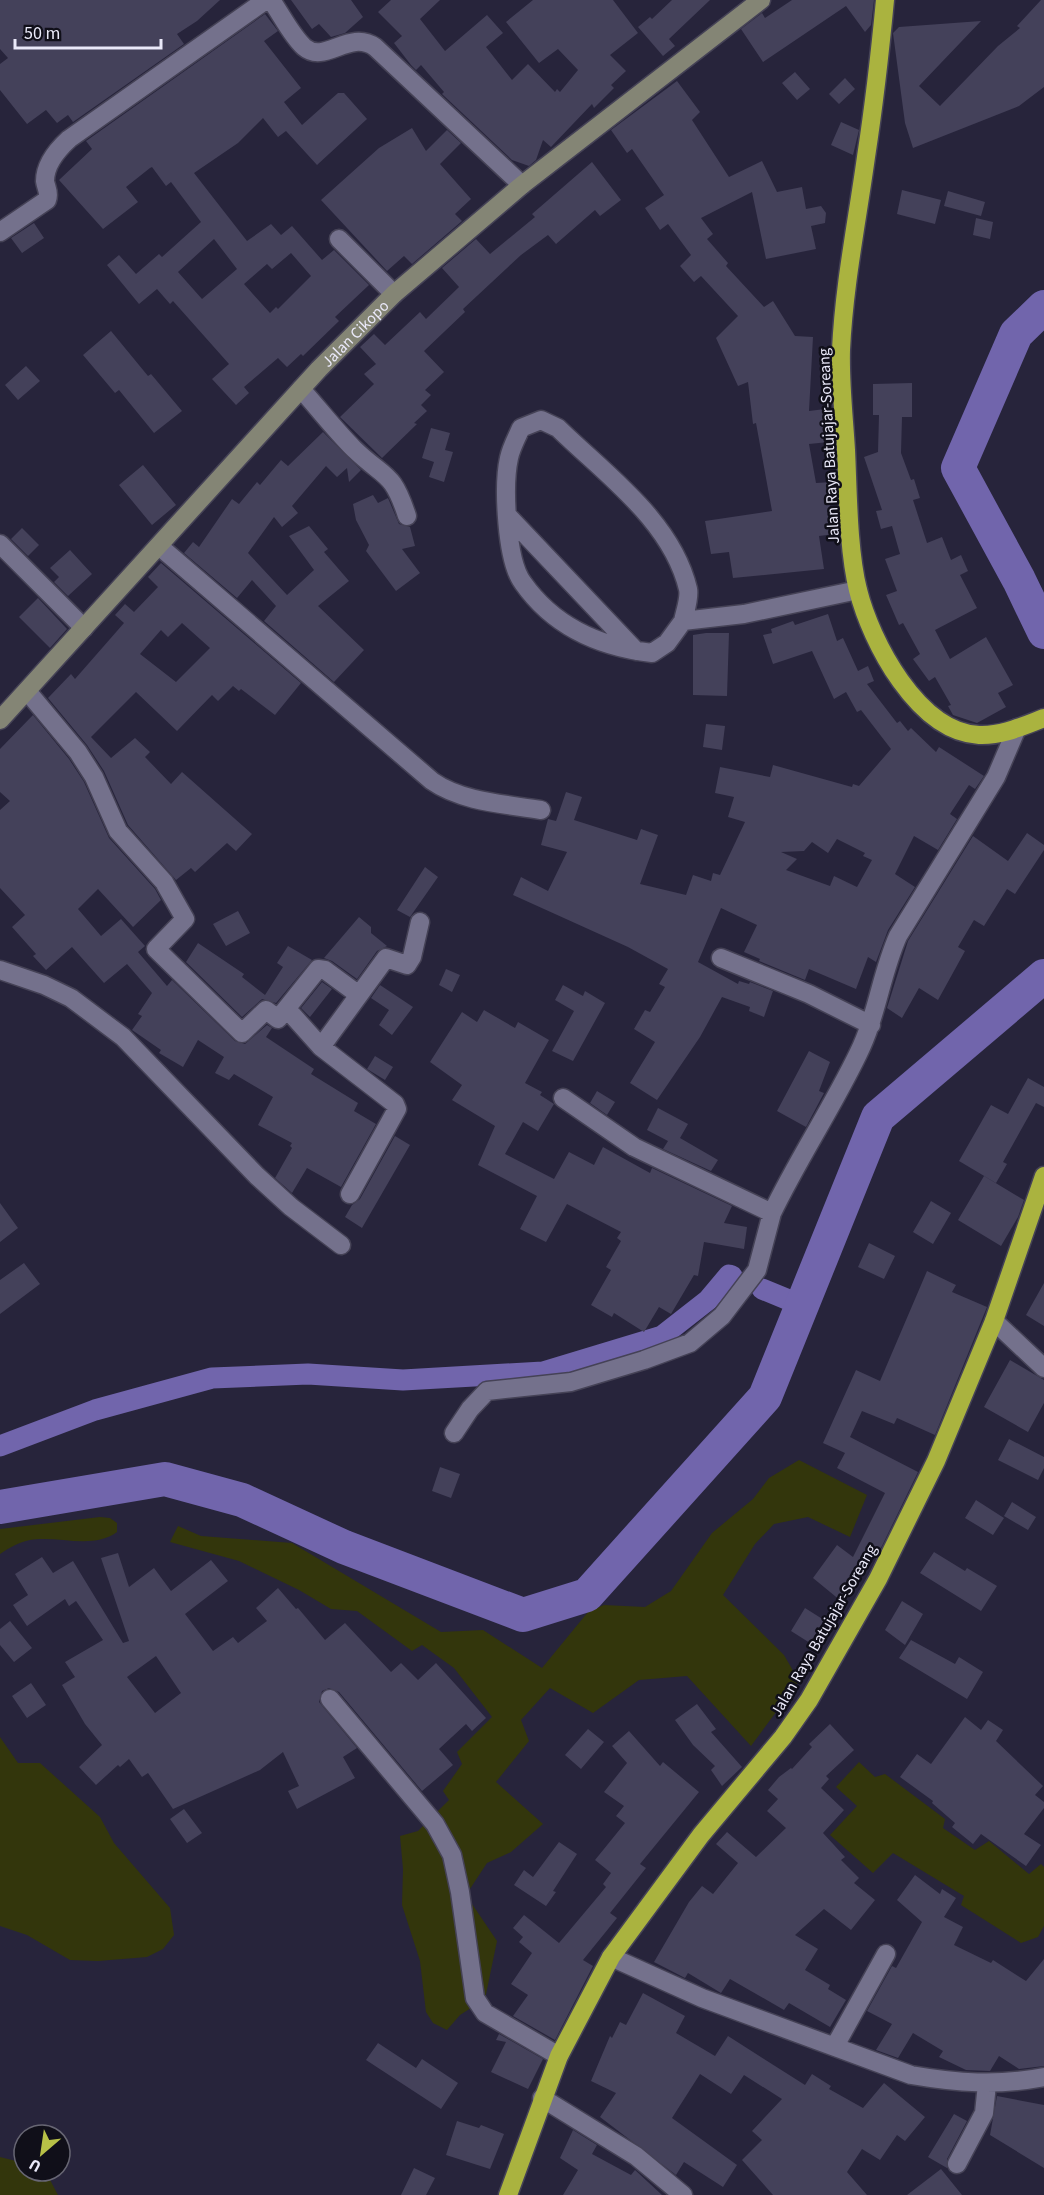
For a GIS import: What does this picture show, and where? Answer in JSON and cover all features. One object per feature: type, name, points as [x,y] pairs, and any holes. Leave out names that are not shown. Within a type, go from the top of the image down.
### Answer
[{"type":"highway","name":"Jalan Raya Batujajar-Soreang","points":[[885,0],[866,157],[846,281],[841,353],[849,511],[858,590],[886,659],[905,688],[945,725],[964,733],[980,735],[1030,723]]},
{"type":"highway","name":"Jalan Raya Batujajar-Soreang","points":[[508,2195],[559,2056],[611,1958],[701,1835],[783,1737],[809,1700],[878,1579],[936,1461],[994,1321],[1044,1176]]},
{"type":"street","points":[[0,232],[47,200],[49,196],[46,177],[49,165],[69,139],[266,0]]},
{"type":"street","points":[[271,0],[304,46],[312,51],[321,52],[355,40],[366,40],[522,185]]},
{"type":"street","name":"Jalan Cikopo","points":[[0,720],[302,389],[394,294],[522,185],[761,0]]},
{"type":"street","points":[[339,239],[394,294]]},
{"type":"street","points":[[302,389],[354,449],[388,475],[399,490],[407,516]]},
{"type":"street","points":[[541,420],[558,428],[643,510],[674,551],[689,591],[683,621],[667,643],[652,653],[602,643],[574,631],[541,604],[521,581],[509,539],[507,515],[505,498],[509,456],[521,428],[541,420]]},
{"type":"street","points":[[507,515],[636,651]]},
{"type":"street","points":[[0,544],[84,628]]},
{"type":"street","points":[[159,546],[445,790],[542,810]]},
{"type":"street","points":[[683,621],[744,614],[858,590]]},
{"type":"street","points":[[27,691],[78,752],[94,777],[118,831],[164,882],[185,919],[156,949],[243,1033],[266,1010],[278,1019],[318,969],[324,970],[359,995]]},
{"type":"street","points":[[454,1433],[470,1409],[487,1391],[571,1382],[644,1360],[690,1343],[722,1316],[757,1270],[772,1213],[858,1054],[871,1025],[889,957],[898,936],[1030,723]]},
{"type":"street","points":[[321,1047],[386,958],[407,966],[420,922]]},
{"type":"street","points":[[721,958],[809,993],[871,1025]]},
{"type":"street","points":[[0,970],[44,985],[70,998],[123,1037],[257,1176],[291,1207],[341,1245]]},
{"type":"street","points":[[287,1009],[321,1047],[395,1104],[397,1108],[351,1194]]},
{"type":"street","points":[[563,1098],[634,1147],[772,1213]]},
{"type":"street","points":[[994,1321],[1044,1368]]},
{"type":"street","points":[[330,1699],[435,1824],[452,1855],[475,1998],[485,2013],[559,2056]]},
{"type":"street","points":[[835,2046],[886,1954]]},
{"type":"street","points":[[611,1958],[702,1998],[911,2075],[947,2082],[987,2084],[1044,2077]]},
{"type":"street","points":[[957,2164],[984,2113],[987,2084]]},
{"type":"street","points":[[542,2098],[636,2156],[683,2195]]},
{"type":"green space","points":[[799,1460],[867,1495],[850,1537],[808,1517],[774,1524],[755,1544],[723,1595],[784,1655],[799,1681],[751,1746],[687,1676],[639,1680],[593,1713],[550,1688],[521,1720],[529,1741],[496,1782],[543,1824],[511,1852],[487,1863],[466,1895],[497,1941],[485,1999],[460,2015],[447,2030],[433,2023],[426,2012],[420,1961],[402,1905],[403,1869],[400,1836],[418,1831],[449,1800],[443,1791],[462,1764],[457,1752],[492,1717],[454,1668],[422,1645],[412,1651],[357,1611],[331,1609],[299,1590],[239,1561],[170,1542],[178,1526],[201,1536],[292,1543],[441,1632],[483,1630],[542,1668],[588,1612],[604,1605],[645,1607],[671,1591],[712,1533],[753,1499],[769,1478]]},
{"type":"green space","points":[[100,1517],[110,1518],[117,1523],[117,1532],[97,1540],[30,1540],[0,1554],[0,1529]]},
{"type":"green space","points":[[0,1737],[18,1763],[40,1763],[100,1817],[114,1843],[170,1908],[174,1935],[163,1949],[147,1957],[98,1961],[70,1960],[27,1935],[0,1926]]},
{"type":"green space","points":[[859,1762],[875,1777],[885,1774],[945,1819],[943,1828],[975,1850],[989,1841],[1029,1874],[1041,1864],[1044,1867],[1044,1926],[1038,1937],[1021,1943],[961,1905],[964,1896],[893,1853],[873,1873],[830,1835],[857,1806],[836,1787]]},
{"type":"green space","points":[[0,2157],[12,2160],[12,2183],[52,2183],[58,2195],[0,2195]]},
{"type":"building","points":[[0,0],[220,0],[197,21],[177,34],[184,44],[73,122],[68,115],[57,123],[46,110],[27,124],[0,90],[0,64],[8,58],[0,49]]},
{"type":"building","points":[[291,0],[351,0],[363,17],[345,33],[331,37],[319,24],[312,29]]},
{"type":"building","points":[[391,0],[440,0],[420,19],[445,51],[487,15],[503,33],[486,47],[512,80],[528,64],[555,92],[557,89],[560,92],[578,70],[558,49],[539,63],[506,22],[533,0],[613,0],[638,33],[610,55],[626,71],[611,85],[614,88],[594,108],[592,104],[551,147],[543,140],[536,160],[529,166],[512,160],[442,94],[444,92],[421,65],[416,70],[411,65],[394,43],[402,36],[378,12]]},
{"type":"building","points":[[672,0],[710,0],[669,39],[675,46],[663,56],[638,27],[650,17],[652,19]]},
{"type":"building","points":[[792,0],[874,0],[871,25],[865,32],[846,6],[763,62],[741,29],[762,13],[765,18]]},
{"type":"building","points":[[1041,0],[1044,0],[1044,87],[1019,106],[913,148],[905,123],[893,33],[899,27],[981,21],[919,86],[940,106],[998,46],[1020,28],[1017,26]]},
{"type":"building","points":[[265,14],[278,31],[264,41],[301,88],[284,102],[302,125],[338,93],[344,93],[367,119],[317,165],[286,131],[278,137],[263,118],[238,143],[194,173],[247,241],[271,224],[281,235],[292,226],[322,260],[334,250],[369,285],[335,317],[339,321],[303,356],[301,354],[287,367],[278,358],[244,387],[249,393],[236,405],[212,379],[229,364],[173,301],[170,304],[157,289],[139,304],[107,265],[119,255],[136,274],[159,254],[162,257],[201,222],[171,182],[166,186],[152,167],[126,187],[138,202],[103,229],[59,180],[92,149],[86,141]],"holes":[[[214,239],[237,269],[202,299],[178,272]],[[291,253],[311,276],[278,309],[276,307],[270,313],[244,284],[267,264],[272,269]]]},
{"type":"building","points":[[795,72],[810,89],[797,100],[782,83]]},
{"type":"building","points":[[845,78],[855,89],[839,104],[829,94]]},
{"type":"building","points":[[677,81],[700,112],[692,120],[729,177],[762,161],[777,192],[802,187],[806,209],[821,206],[826,213],[825,223],[811,226],[816,249],[766,259],[752,192],[701,218],[713,234],[707,239],[728,263],[726,266],[764,307],[773,301],[795,336],[813,337],[809,411],[825,409],[829,442],[809,444],[816,483],[833,482],[834,499],[829,500],[835,534],[819,536],[824,569],[733,578],[729,552],[711,554],[705,521],[772,511],[756,423],[753,424],[748,382],[738,386],[716,338],[738,316],[701,276],[694,282],[680,266],[691,255],[668,224],[660,230],[645,208],[664,195],[632,149],[627,153],[611,130]]},
{"type":"building","points":[[841,122],[859,130],[853,155],[831,145]]},
{"type":"building","points":[[412,128],[426,151],[447,130],[461,143],[440,164],[471,199],[455,214],[462,221],[412,264],[404,256],[387,271],[321,200],[379,148]]},
{"type":"building","points":[[592,162],[621,200],[600,216],[595,210],[556,244],[548,235],[521,255],[463,309],[465,312],[424,351],[444,372],[425,390],[431,395],[421,405],[427,411],[382,458],[340,417],[374,384],[364,374],[376,364],[360,347],[374,334],[385,345],[420,312],[426,319],[459,287],[442,268],[476,239],[490,254],[535,217],[532,214]]},
{"type":"building","points":[[902,190],[941,200],[935,224],[897,214]]},
{"type":"building","points":[[948,191],[985,202],[981,216],[944,206]]},
{"type":"building","points":[[976,218],[993,222],[990,239],[973,235]]},
{"type":"building","points":[[34,223],[44,238],[22,253],[11,238]]},
{"type":"building","points":[[111,331],[148,376],[151,374],[182,411],[154,433],[119,390],[115,393],[83,355]]},
{"type":"building","points":[[26,366],[40,381],[18,400],[5,385]]},
{"type":"building","points":[[912,383],[912,417],[902,417],[901,453],[911,480],[914,479],[920,498],[913,500],[927,543],[942,537],[951,560],[961,555],[968,571],[960,575],[977,608],[935,630],[950,659],[986,637],[1013,685],[998,693],[1006,707],[977,723],[953,715],[948,706],[951,705],[935,677],[929,681],[913,659],[920,654],[903,623],[899,625],[886,595],[897,591],[885,559],[900,554],[892,526],[881,529],[876,511],[882,510],[864,457],[878,452],[879,415],[873,415],[873,384]]},
{"type":"building","points":[[431,428],[450,433],[445,450],[453,452],[444,482],[429,477],[434,462],[422,458]]},
{"type":"building","points":[[323,432],[361,470],[349,482],[347,468],[337,477],[326,466],[292,506],[298,513],[282,527],[274,517],[248,553],[287,595],[314,570],[289,536],[309,526],[328,549],[324,552],[349,581],[318,606],[364,650],[334,682],[264,621],[276,606],[252,580],[237,598],[184,553],[193,542],[199,547],[232,499],[239,504],[257,482],[260,485],[281,460],[288,466]]},
{"type":"building","points":[[143,465],[176,505],[152,525],[119,485]]},
{"type":"building","points":[[373,495],[378,503],[388,498],[399,524],[410,527],[415,546],[402,549],[420,573],[396,591],[366,551],[369,545],[356,520],[353,504]]},
{"type":"building","points":[[22,528],[39,545],[28,556],[11,539]]},
{"type":"building","points":[[70,550],[92,574],[68,596],[54,582],[59,577],[50,568]]},
{"type":"building","points":[[161,563],[301,683],[275,715],[241,689],[239,691],[233,686],[218,701],[212,695],[177,731],[136,692],[91,737],[111,758],[135,738],[150,752],[145,757],[171,784],[182,772],[252,834],[236,851],[227,843],[195,872],[191,868],[176,880],[128,825],[104,771],[87,745],[48,698],[71,674],[75,679],[124,623],[115,615],[125,604],[134,612],[158,587],[148,577]],"holes":[[[182,623],[210,648],[176,682],[140,654],[161,630],[168,637]]]},
{"type":"building","points":[[38,598],[67,629],[50,648],[19,617]]},
{"type":"building","points":[[828,614],[837,641],[843,638],[858,671],[868,666],[874,681],[867,684],[897,723],[900,721],[908,731],[911,728],[936,752],[939,747],[984,776],[975,789],[969,785],[950,814],[957,819],[938,850],[914,836],[895,874],[915,887],[888,930],[876,962],[868,957],[856,989],[809,969],[805,980],[759,961],[760,959],[744,952],[757,925],[721,908],[698,962],[738,984],[739,981],[749,984],[750,982],[773,991],[764,1017],[749,1011],[750,1007],[722,997],[700,1037],[657,1100],[630,1083],[655,1042],[634,1029],[645,1010],[650,1012],[665,987],[659,984],[668,969],[628,947],[513,895],[521,877],[548,891],[567,852],[541,845],[548,819],[556,821],[566,792],[582,797],[574,820],[637,840],[641,829],[658,835],[640,884],[686,895],[693,875],[711,881],[713,873],[720,875],[745,822],[728,817],[734,797],[715,793],[720,767],[770,777],[773,765],[852,787],[853,784],[859,786],[891,749],[861,710],[857,712],[846,692],[834,699],[812,651],[773,664],[763,635],[772,633],[771,629],[793,621],[795,625]],"holes":[[[837,839],[865,853],[863,856],[872,860],[857,887],[834,876],[830,886],[786,870],[797,859],[781,852],[804,851],[812,842],[828,853]]]},
{"type":"building","points":[[729,633],[727,696],[693,695],[693,635]]},
{"type":"building","points":[[33,715],[69,759],[84,782],[109,838],[155,889],[161,900],[133,927],[98,889],[78,909],[101,936],[121,919],[145,946],[138,952],[167,986],[172,980],[235,1041],[245,1044],[267,1025],[272,1028],[266,1037],[314,1069],[311,1074],[358,1103],[354,1111],[376,1124],[341,1187],[307,1168],[292,1193],[275,1178],[292,1148],[290,1146],[292,1143],[258,1125],[273,1097],[234,1074],[229,1080],[215,1073],[224,1057],[198,1040],[183,1067],[159,1053],[161,1050],[132,1030],[142,1016],[138,1014],[152,993],[127,964],[104,983],[72,947],[46,970],[33,956],[36,954],[12,927],[25,915],[0,888],[0,810],[10,801],[0,792],[0,749]]},
{"type":"building","points":[[706,724],[725,726],[722,750],[703,747]]},
{"type":"building","points":[[1027,833],[1044,845],[1044,850],[1015,894],[1007,889],[984,926],[974,920],[958,947],[965,951],[938,1000],[919,988],[902,1018],[887,1008],[908,941],[973,836],[1008,861]]},
{"type":"building","points":[[425,867],[438,877],[410,917],[397,910]]},
{"type":"building","points":[[238,911],[250,933],[226,946],[213,924]]},
{"type":"building","points":[[359,917],[371,927],[371,933],[387,946],[377,951],[357,979],[324,958]]},
{"type":"building","points":[[198,943],[244,974],[242,977],[265,995],[283,967],[277,963],[288,946],[312,960],[276,1003],[262,999],[242,1017],[186,962]]},
{"type":"building","points":[[446,969],[460,975],[452,992],[439,985]]},
{"type":"building","points":[[322,982],[332,989],[310,1017],[301,1008]]},
{"type":"building","points":[[380,985],[413,1007],[392,1035],[379,1025],[389,1010],[371,998]]},
{"type":"building","points":[[563,985],[583,996],[585,991],[605,1003],[573,1061],[552,1051],[574,1011],[555,1000]]},
{"type":"building","points":[[484,1010],[515,1028],[518,1022],[549,1040],[525,1083],[542,1092],[540,1095],[554,1104],[538,1131],[523,1122],[505,1154],[554,1179],[569,1152],[594,1165],[603,1147],[650,1173],[652,1168],[732,1206],[724,1223],[747,1227],[744,1249],[704,1242],[698,1276],[694,1275],[671,1314],[659,1307],[644,1332],[614,1313],[612,1317],[591,1305],[611,1270],[606,1267],[621,1241],[617,1238],[621,1232],[567,1204],[546,1242],[520,1229],[537,1196],[478,1165],[495,1126],[452,1100],[462,1085],[430,1062],[462,1012],[477,1022]]},
{"type":"building","points":[[809,1051],[830,1062],[819,1091],[824,1093],[806,1127],[777,1111]]},
{"type":"building","points":[[375,1056],[393,1067],[385,1080],[367,1069]]},
{"type":"building","points":[[1028,1078],[1044,1087],[1044,1107],[1036,1103],[1003,1162],[1007,1164],[996,1183],[959,1161],[991,1105],[1008,1114]]},
{"type":"building","points":[[597,1091],[615,1102],[607,1115],[590,1103]]},
{"type":"building","points":[[658,1108],[688,1124],[680,1138],[718,1160],[711,1171],[663,1149],[668,1141],[647,1130]]},
{"type":"building","points":[[395,1136],[410,1145],[362,1228],[345,1217],[352,1205],[360,1199]]},
{"type":"building","points":[[984,1176],[1024,1200],[1018,1217],[1001,1246],[958,1220]]},
{"type":"building","points":[[931,1201],[951,1213],[933,1244],[913,1232]]},
{"type":"building","points":[[0,1203],[18,1228],[0,1242]]},
{"type":"building","points":[[869,1243],[895,1256],[884,1279],[858,1267]]},
{"type":"building","points":[[24,1263],[40,1284],[0,1314],[0,1280]]},
{"type":"building","points":[[927,1271],[956,1285],[952,1292],[987,1307],[935,1435],[897,1418],[894,1424],[862,1411],[850,1437],[918,1472],[882,1546],[841,1601],[813,1578],[837,1545],[853,1557],[885,1493],[837,1468],[845,1453],[823,1443],[856,1370],[880,1381]]},
{"type":"building","points":[[1044,1283],[1044,1326],[1026,1315]]},
{"type":"building","points":[[1010,1360],[1044,1380],[1044,1403],[1028,1432],[984,1407]]},
{"type":"building","points":[[1009,1439],[1044,1457],[1044,1468],[1038,1480],[998,1460]]},
{"type":"building","points":[[440,1467],[460,1474],[451,1498],[432,1491]]},
{"type":"building","points":[[976,1500],[1004,1518],[993,1535],[965,1518]]},
{"type":"building","points":[[1012,1502],[1036,1517],[1028,1530],[1004,1516]]},
{"type":"building","points":[[934,1552],[965,1571],[967,1568],[997,1586],[981,1611],[920,1573]]},
{"type":"building","points":[[118,1553],[129,1587],[154,1568],[171,1591],[211,1560],[228,1581],[185,1614],[213,1651],[233,1637],[238,1643],[267,1621],[256,1608],[278,1588],[325,1640],[345,1623],[391,1672],[401,1663],[418,1680],[436,1663],[486,1718],[472,1731],[466,1724],[439,1749],[453,1765],[422,1791],[339,1692],[329,1688],[322,1691],[319,1702],[357,1748],[343,1757],[355,1778],[297,1809],[288,1791],[299,1786],[283,1752],[260,1770],[173,1809],[148,1773],[142,1777],[129,1759],[120,1767],[118,1765],[96,1785],[79,1767],[102,1745],[85,1724],[62,1685],[75,1677],[65,1662],[103,1640],[76,1601],[69,1606],[65,1599],[27,1626],[13,1605],[28,1595],[15,1574],[42,1557],[53,1573],[73,1561],[123,1643],[129,1641],[101,1558]],"holes":[[[156,1656],[181,1693],[155,1713],[127,1677]]]},
{"type":"building","points":[[902,1601],[923,1614],[905,1645],[885,1630]]},
{"type":"building","points":[[805,1608],[824,1620],[810,1643],[791,1631]]},
{"type":"building","points":[[10,1621],[32,1648],[14,1662],[0,1645],[0,1629]]},
{"type":"building","points":[[911,1640],[955,1664],[959,1657],[983,1672],[967,1699],[899,1658]]},
{"type":"building","points":[[31,1683],[46,1705],[27,1718],[12,1696]]},
{"type":"building","points":[[697,1704],[716,1729],[711,1732],[742,1767],[722,1786],[711,1770],[715,1766],[693,1745],[675,1720]]},
{"type":"building","points":[[965,1717],[981,1730],[988,1720],[1003,1730],[996,1741],[1043,1786],[1035,1795],[1044,1802],[1044,1808],[1024,1834],[1041,1845],[1026,1866],[981,1834],[973,1844],[952,1827],[955,1823],[932,1803],[933,1801],[900,1777],[917,1754],[931,1764]]},
{"type":"building","points":[[830,1724],[854,1750],[826,1776],[829,1779],[821,1788],[844,1810],[823,1833],[845,1857],[841,1860],[859,1878],[854,1883],[875,1900],[851,1930],[824,1909],[795,1935],[818,1949],[805,1970],[830,1985],[828,1989],[846,2000],[830,2027],[789,2003],[784,2010],[730,1979],[721,1993],[688,1973],[685,1978],[654,1962],[689,1902],[702,1886],[713,1894],[738,1863],[716,1844],[727,1832],[756,1857],[786,1828],[767,1811],[778,1799],[768,1790],[779,1777],[792,1769],[812,1747],[809,1744]]},
{"type":"building","points":[[588,1729],[604,1742],[581,1769],[565,1755]]},
{"type":"building","points":[[629,1731],[660,1766],[663,1762],[699,1792],[640,1864],[646,1868],[610,1913],[617,1918],[583,1960],[593,1966],[555,2040],[513,2016],[528,1995],[511,1984],[532,1953],[519,1942],[523,1937],[513,1928],[524,1915],[559,1943],[606,1887],[603,1884],[611,1873],[595,1860],[625,1823],[616,1816],[624,1806],[604,1792],[627,1763],[612,1746]]},
{"type":"building","points":[[184,1809],[202,1833],[187,1843],[170,1819]]},
{"type":"building","points":[[559,1842],[577,1854],[546,1906],[514,1885],[524,1870],[533,1877]]},
{"type":"building","points":[[915,1875],[940,1894],[942,1889],[956,1898],[944,1917],[963,1927],[954,1945],[991,1963],[993,1960],[1026,1981],[1044,1959],[1044,2066],[1019,2069],[999,2056],[990,2071],[966,2070],[939,2057],[943,2051],[913,2033],[898,2058],[876,2050],[892,2024],[867,2011],[892,1966],[896,1968],[922,1922],[897,1900]]},
{"type":"building","points":[[643,1993],[685,2016],[676,2033],[715,2056],[728,2036],[805,2085],[812,2074],[831,2086],[829,2089],[863,2108],[884,2083],[925,2117],[905,2141],[897,2135],[880,2160],[862,2149],[847,2172],[867,2195],[773,2195],[742,2160],[762,2140],[752,2131],[782,2099],[744,2075],[731,2094],[700,2074],[672,2118],[737,2165],[723,2187],[684,2162],[676,2175],[600,2117],[616,2093],[591,2081],[610,2036],[612,2038],[620,2022],[626,2025]]},
{"type":"building","points":[[499,2034],[543,2059],[528,2089],[491,2072],[506,2042],[496,2040]]},
{"type":"building","points":[[378,2043],[416,2068],[422,2059],[458,2083],[441,2109],[366,2060]]},
{"type":"building","points":[[997,2096],[1044,2105],[1044,2168],[990,2135]]},
{"type":"building","points":[[954,2114],[967,2121],[947,2159],[947,2168],[928,2157]]},
{"type":"building","points":[[457,2121],[479,2128],[481,2125],[504,2134],[490,2169],[446,2155]]},
{"type":"building","points":[[573,2130],[597,2145],[592,2154],[631,2175],[635,2170],[662,2195],[563,2195],[578,2170],[560,2158]]},
{"type":"building","points":[[414,2168],[435,2178],[426,2195],[401,2195]]},
{"type":"building","points":[[941,2169],[962,2195],[907,2195]]},
{"type":"waterway","points":[[1044,307],[1016,334],[958,468],[1019,580],[1044,632]]},
{"type":"waterway","points":[[0,1507],[165,1479],[242,1500],[344,1547],[523,1615],[587,1595],[765,1397],[878,1117],[1044,976]]},
{"type":"waterway","points":[[0,1446],[95,1410],[212,1378],[308,1374],[403,1380],[543,1372],[662,1336],[708,1300],[729,1275],[732,1276]]},
{"type":"waterway","points":[[762,1289],[801,1305]]}]
